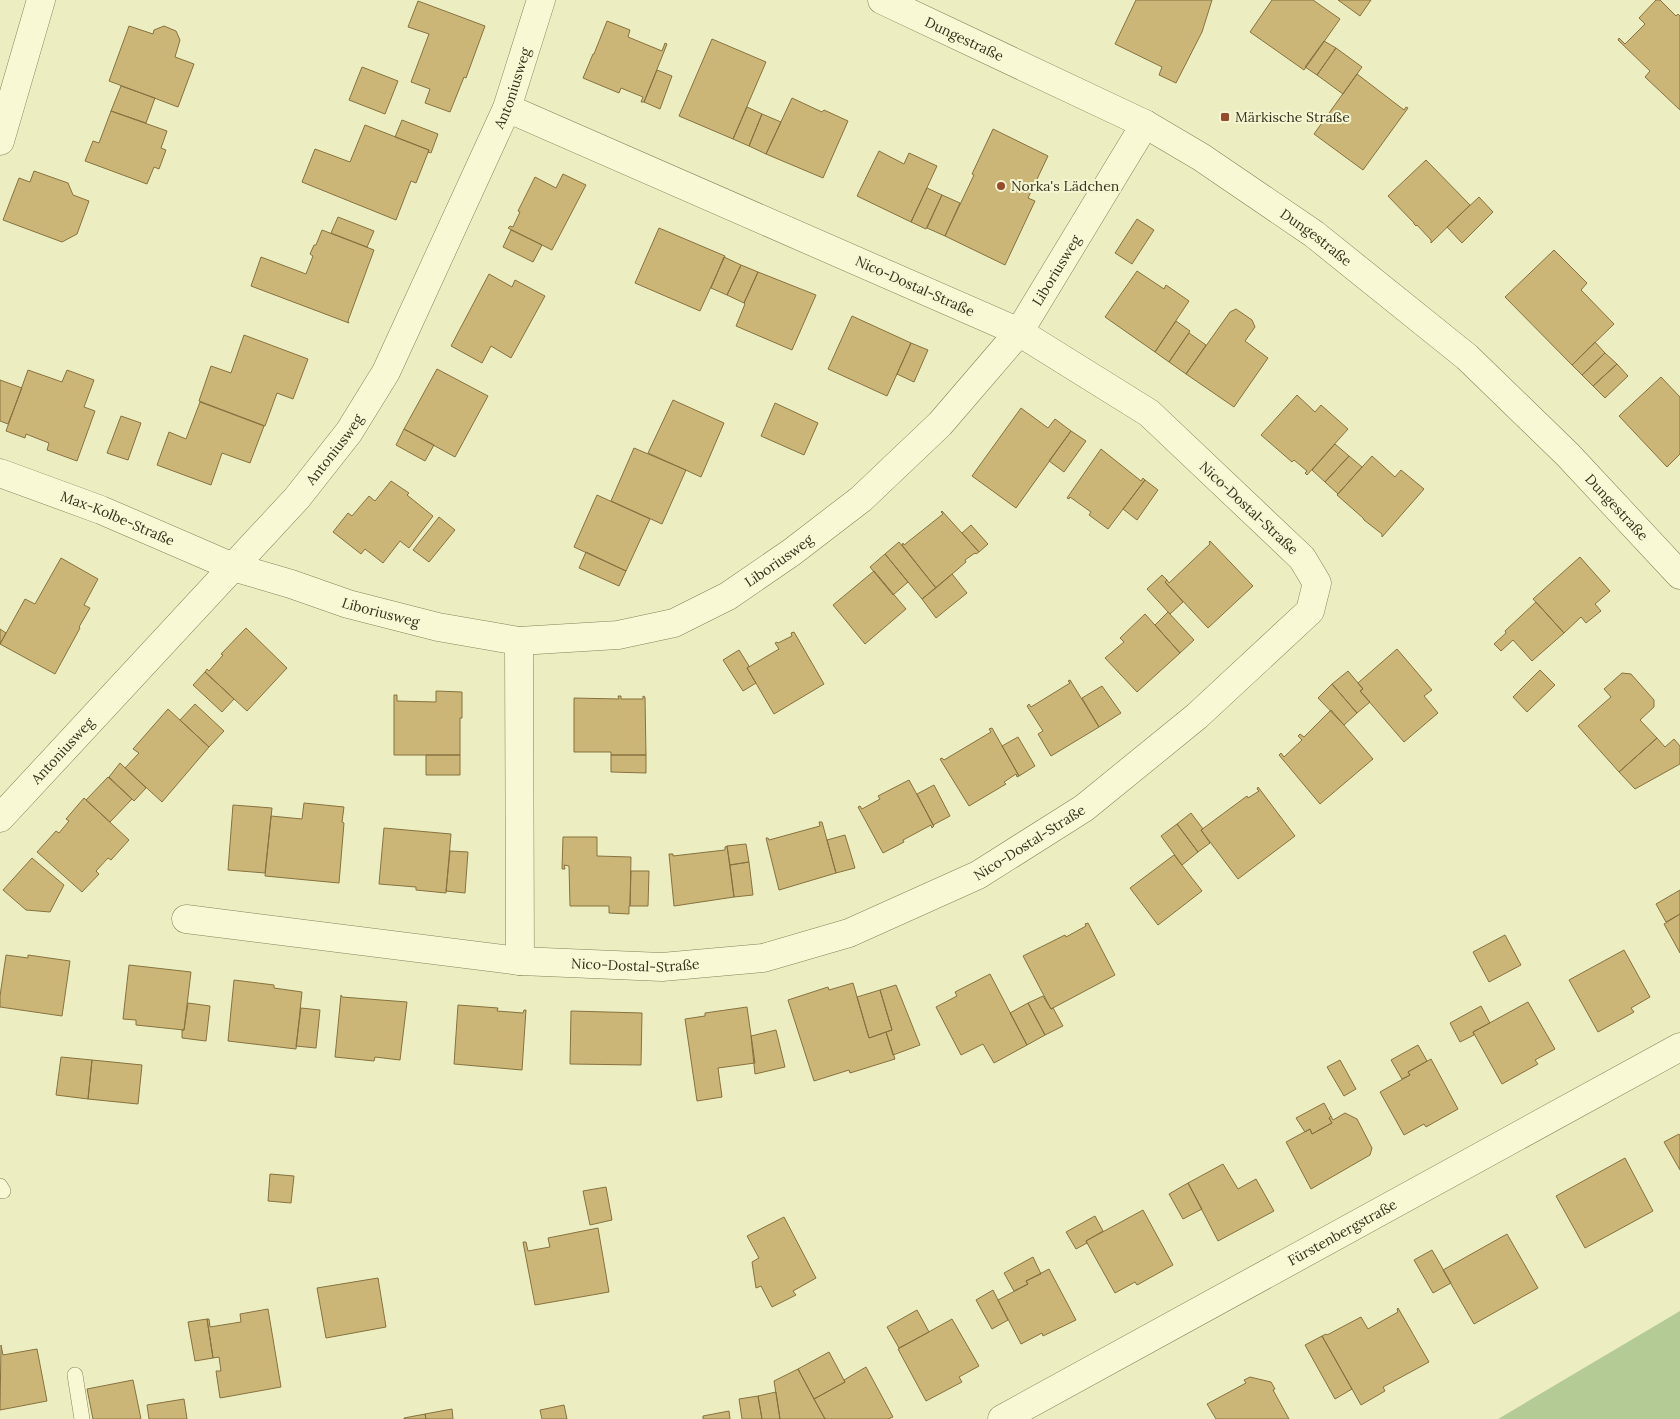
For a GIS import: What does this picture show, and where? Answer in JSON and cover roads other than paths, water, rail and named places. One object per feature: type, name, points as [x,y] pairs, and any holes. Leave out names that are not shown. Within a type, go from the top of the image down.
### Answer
[{"type":"street","points":[[0,141],[41,0]]},
{"type":"street","name":"Antoniusweg","points":[[0,818],[297,498],[350,432],[386,372],[507,108],[541,0]]},
{"type":"street","name":"Dungestraße","points":[[882,0],[1145,124],[1201,157],[1314,234],[1467,357],[1568,455],[1680,574]]},
{"type":"street","name":"Nico-Dostal-Straße","points":[[186,919],[520,961],[662,967],[763,958],[849,933],[978,875],[1084,808],[1197,716],[1310,611],[1317,583],[1302,558],[1149,413],[1019,332],[507,108]]},
{"type":"street","name":"Liboriusweg","points":[[233,567],[357,606],[438,627],[519,641],[618,636],[674,623],[728,596],[792,552],[861,499],[940,424],[1019,332],[1145,124]]},
{"type":"street","name":"Max-Kolbe-Straße","points":[[0,473],[101,510],[233,567]]},
{"type":"street","points":[[519,641],[520,961]]},
{"type":"street","name":"Fürstenbergstraße","points":[[1002,1419],[1680,1046]]},
{"type":"lane","points":[[75,1375],[82,1419]]},
{"type":"place","name":"Märkische Straße","points":[[1225,117]]},
{"type":"place","name":"Norka's Lädchen","points":[[1001,186]]}]
